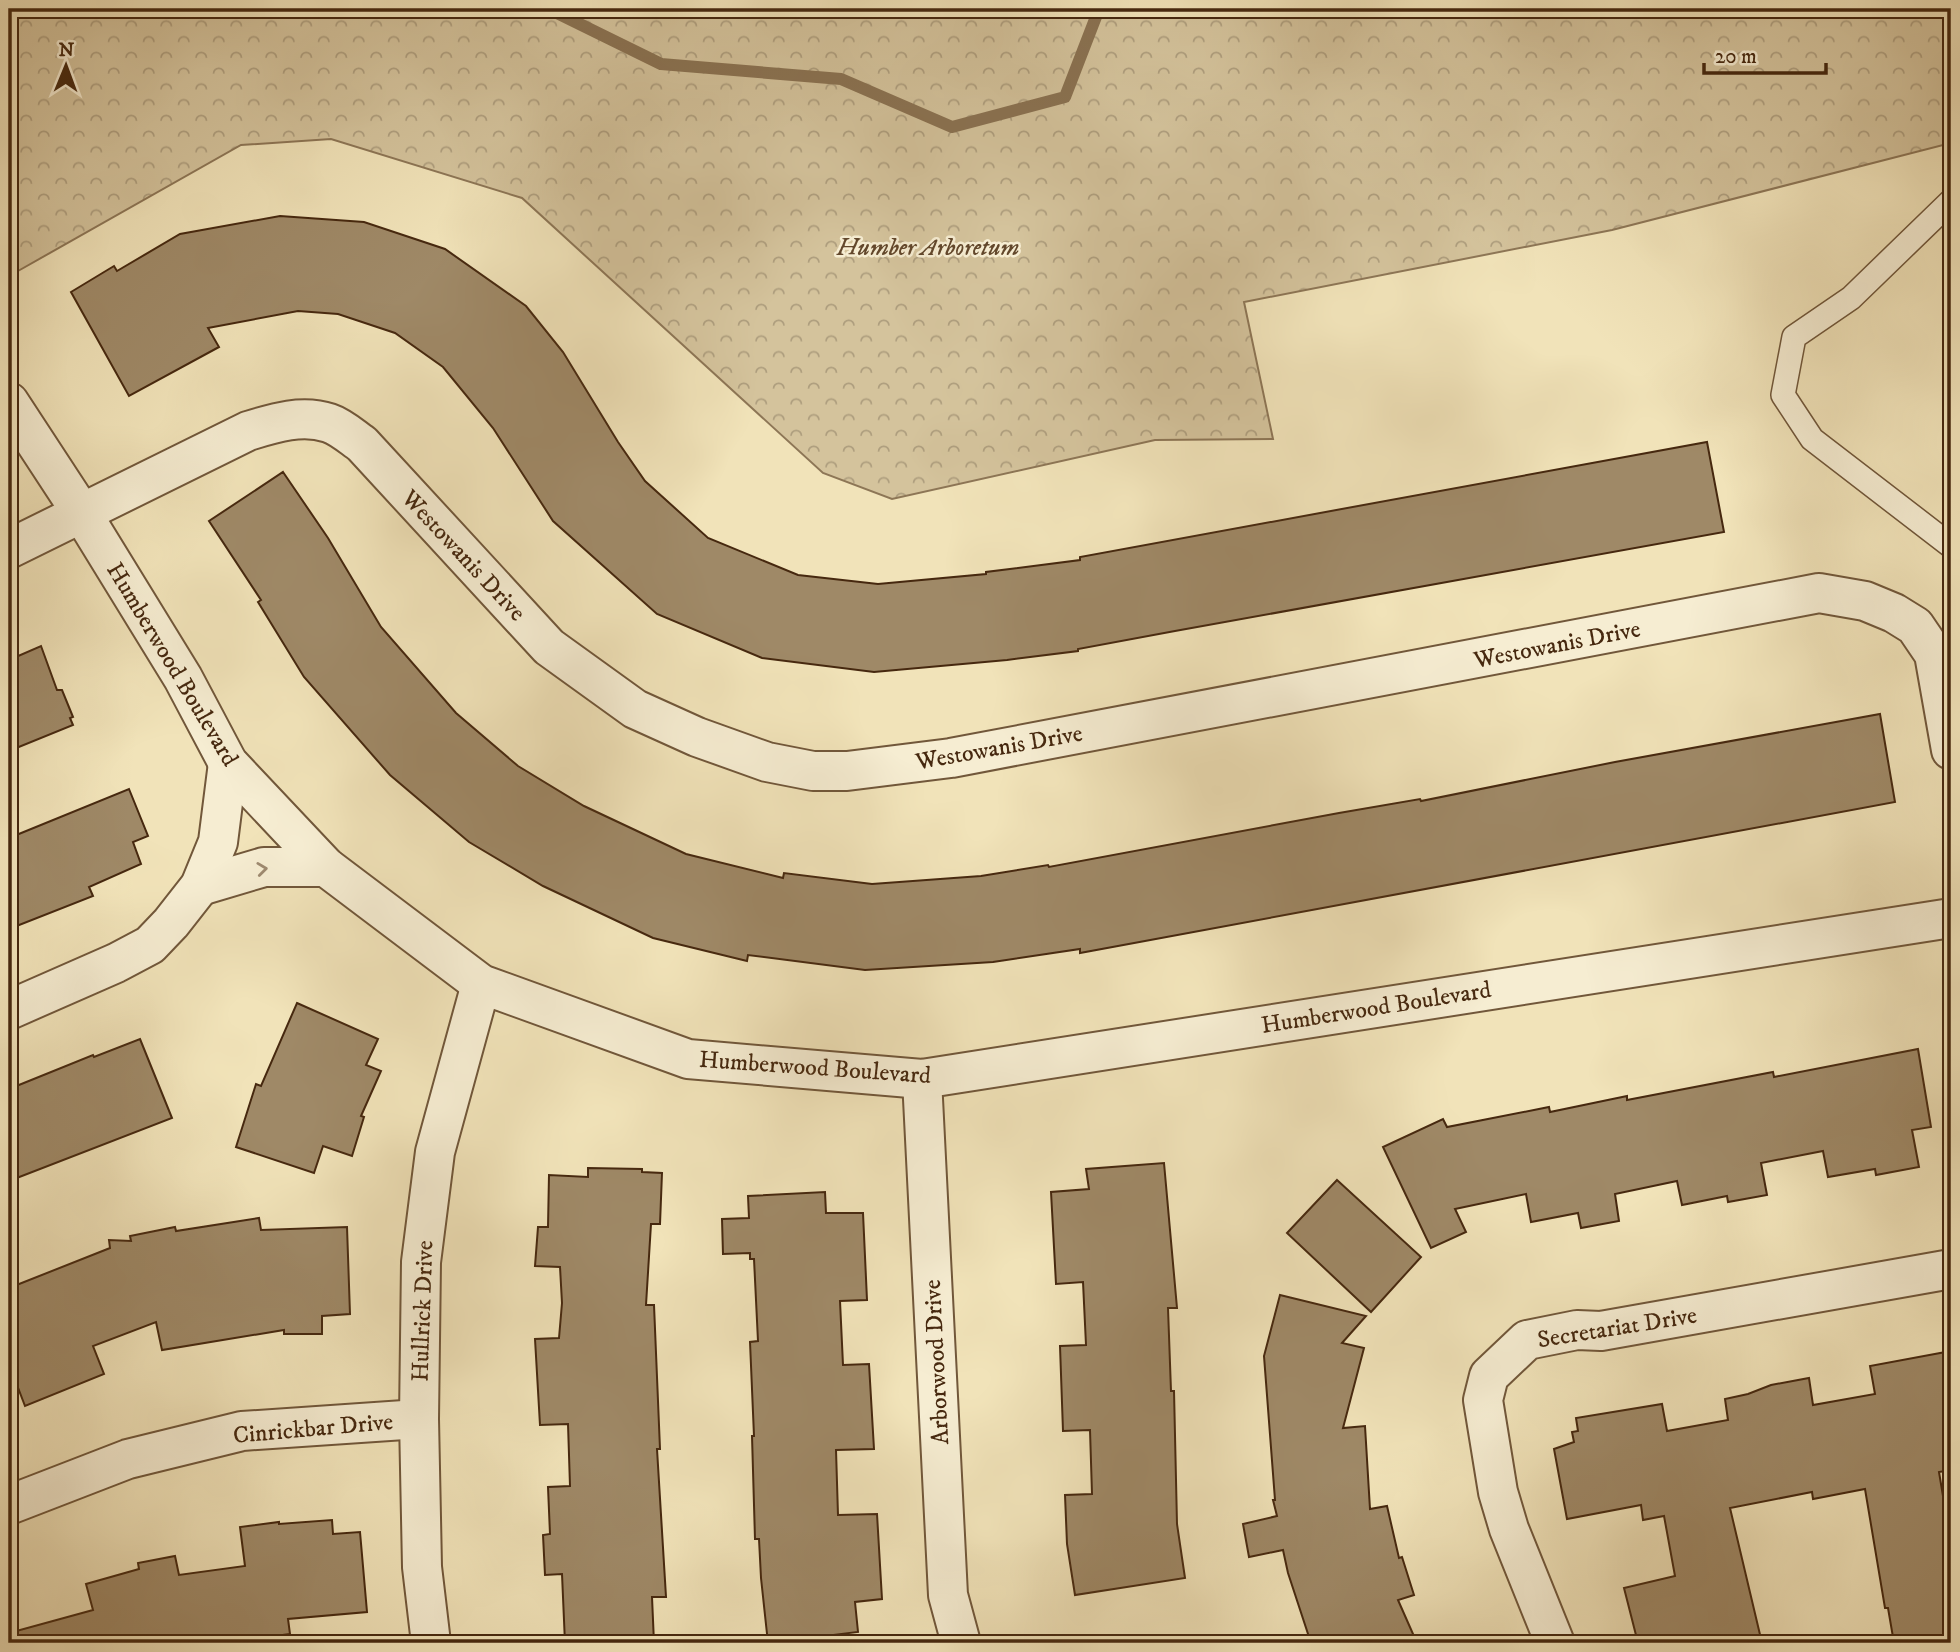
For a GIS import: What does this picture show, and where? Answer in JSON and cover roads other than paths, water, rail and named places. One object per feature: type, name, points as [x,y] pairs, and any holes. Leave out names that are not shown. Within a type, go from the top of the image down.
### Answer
[{"type":"street","name":"Humberwood Boulevard","points":[[9,402],[81,512],[183,678],[228,763],[326,867],[481,984],[688,1059],[922,1079],[1951,918]]},
{"type":"street","name":"Westowanis Drive","points":[[9,549],[247,431],[279,421],[296,419],[329,423],[362,444],[549,647],[635,709],[697,737],[767,762],[813,771],[847,771],[951,758],[1819,593],[1865,601],[1894,612],[1915,626],[1934,654],[1951,750]]},
{"type":"street","points":[[9,1010],[116,964],[150,945],[200,886],[218,842],[228,763]]},
{"type":"street","points":[[200,886],[264,867],[326,867]]},
{"type":"street","name":"Hullrick Drive","points":[[431,1643],[422,1567],[419,1419],[422,1262],[435,1152],[481,984]]},
{"type":"street","name":"Arborwood Drive","points":[[922,1079],[948,1595],[961,1643]]},
{"type":"street","name":"Secretariat Drive","points":[[1555,1643],[1509,1529],[1498,1492],[1483,1400],[1489,1376],[1527,1340],[1577,1330],[1601,1331],[1951,1269]]},
{"type":"street","name":"Cinrickbar Drive","points":[[9,1505],[128,1459],[242,1431],[419,1419]]},
{"type":"lane","points":[[1951,201],[1851,298],[1794,337],[1783,396],[1812,439],[1951,545]]},
{"type":"waterway","points":[[549,9],[661,64],[841,79],[952,127],[1065,97],[1099,9]]},
{"type":"park label","name":"Humber Arboretum","points":[[928,247]]}]
